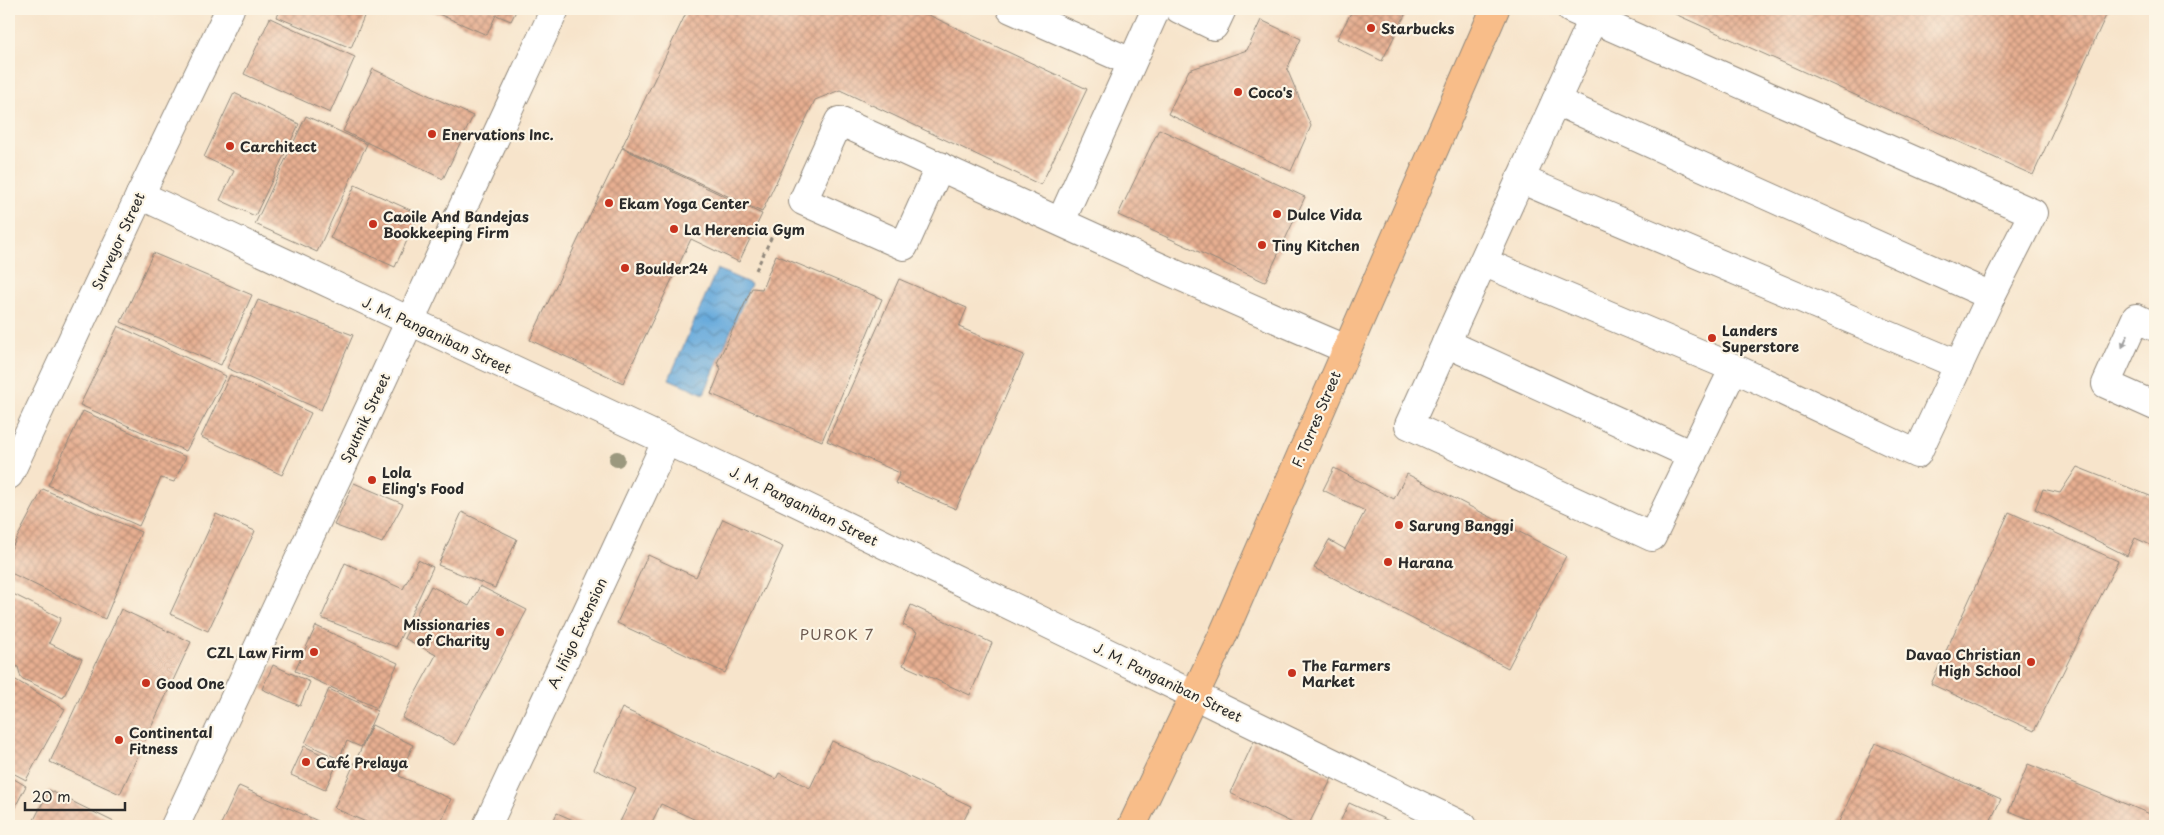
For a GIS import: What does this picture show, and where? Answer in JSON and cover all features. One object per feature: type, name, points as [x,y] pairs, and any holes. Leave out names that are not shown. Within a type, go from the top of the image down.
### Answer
[{"type":"main road","name":"F. Torres Street","points":[[1132,826],[1222,637],[1495,9]]},
{"type":"street","name":"Surveyor Street","points":[[9,475],[230,9]]},
{"type":"street","name":"Sputnik Street","points":[[175,826],[555,9]]},
{"type":"street","points":[[1011,9],[1131,62]]},
{"type":"street","points":[[1061,221],[1156,9]]},
{"type":"street","points":[[1179,9],[1214,26],[1222,9]]},
{"type":"street","points":[[1483,262],[1734,368],[1917,454],[1991,296],[2033,213],[1582,14],[1556,101],[1446,343],[1410,425],[1652,537],[1734,368]]},
{"type":"street","points":[[1556,101],[1991,296]]},
{"type":"street","points":[[940,166],[904,246],[802,200],[839,121],[940,166],[1346,349]]},
{"type":"street","points":[[1520,179],[1959,365]]},
{"type":"street","name":"J. M. Panganiban Street","points":[[140,196],[667,440],[1139,667],[1194,696],[1463,826]]},
{"type":"street","points":[[2155,327],[2136,318],[2106,384],[2155,406]]},
{"type":"street","points":[[1446,343],[1692,454]]},
{"type":"street","name":"A. Iñigo Extension","points":[[487,826],[667,440]]},
{"type":"path","points":[[756,270],[778,222],[802,200]]},
{"type":"water","points":[[717,269],[751,284],[704,394],[669,379]]},
{"type":"building","points":[[281,9],[367,9],[351,48],[277,17]]},
{"type":"building","points":[[427,9],[517,9],[511,21],[496,15],[487,35]]},
{"type":"building","points":[[688,9],[916,9],[1087,89],[1041,185],[840,90],[815,100],[762,212],[622,147]]},
{"type":"building","name":"Starbucks","points":[[1353,9],[1408,9],[1382,61],[1337,39]]},
{"type":"building","points":[[1664,9],[2109,9],[2033,175]]},
{"type":"building","points":[[270,18],[355,57],[330,113],[244,74]]},
{"type":"building","name":"Coco's","points":[[1261,20],[1301,39],[1287,69],[1311,126],[1291,171],[1168,114],[1189,70],[1247,50]]},
{"type":"building","points":[[373,69],[473,116],[443,179],[343,131]]},
{"type":"building","points":[[234,93],[299,124],[255,216],[220,200],[234,171],[204,157]]},
{"type":"building","points":[[306,116],[367,144],[317,252],[255,224]]},
{"type":"building","points":[[1159,129],[1305,197],[1265,282],[1118,215]]},
{"type":"building","points":[[622,148],[762,214],[739,262],[691,239],[623,383],[530,340]]},
{"type":"building","points":[[355,185],[419,214],[395,267],[330,238]]},
{"type":"building","points":[[153,253],[252,295],[221,365],[121,322]]},
{"type":"building","points":[[776,255],[882,299],[822,441],[711,394],[721,369],[717,363],[752,288],[762,289]]},
{"type":"building","points":[[899,279],[967,308],[959,327],[1024,355],[956,509],[895,483],[900,473],[827,441]]},
{"type":"building","points":[[258,300],[353,335],[321,410],[227,368]]},
{"type":"building","points":[[118,326],[226,376],[186,451],[80,405]]},
{"type":"building","points":[[230,375],[311,413],[282,475],[201,437]]},
{"type":"building","points":[[83,411],[186,457],[174,482],[161,478],[139,526],[48,485]]},
{"type":"building","points":[[2077,467],[2155,498],[2155,547],[2135,538],[2127,556],[2035,509],[2043,489],[2060,493]]},
{"type":"building","points":[[1334,468],[1394,499],[1407,474],[1566,556],[1508,668],[1314,568],[1329,540],[1345,549],[1365,511],[1323,490]]},
{"type":"building","points":[[354,483],[403,504],[382,543],[334,525]]},
{"type":"building","points":[[43,489],[141,532],[105,619],[9,572],[9,553]]},
{"type":"building","points":[[462,512],[517,539],[495,588],[438,565]]},
{"type":"building","points":[[2009,512],[2118,561],[2034,731],[1931,684]]},
{"type":"building","points":[[216,514],[255,531],[208,631],[170,614]]},
{"type":"building","points":[[723,519],[783,547],[725,673],[617,623],[648,555],[696,577]]},
{"type":"building","points":[[418,560],[433,567],[396,647],[321,618],[345,563],[403,589]]},
{"type":"building","points":[[431,586],[469,606],[480,586],[527,610],[455,745],[402,718],[436,655],[404,638]]},
{"type":"building","points":[[9,592],[61,618],[49,643],[82,659],[63,698],[21,678],[18,667],[9,663]]},
{"type":"building","points":[[911,605],[992,643],[970,695],[903,665],[917,632],[903,625]]},
{"type":"building","points":[[121,609],[191,642],[120,794],[50,762]]},
{"type":"building","points":[[316,626],[398,663],[377,708],[295,671]]},
{"type":"building","points":[[273,665],[310,682],[300,706],[262,689]]},
{"type":"building","points":[[9,676],[65,709],[26,780],[9,771]]},
{"type":"building","points":[[329,689],[377,711],[361,747],[347,741],[339,759],[305,743]]},
{"type":"building","points":[[622,708],[776,779],[779,773],[810,788],[832,741],[971,806],[961,826],[709,826],[661,804],[650,826],[618,826],[636,789],[594,769]]},
{"type":"building","points":[[372,725],[413,745],[399,776],[451,799],[439,826],[375,826],[334,808]]},
{"type":"building","points":[[1254,741],[1332,778],[1308,826],[1299,826],[1230,793]]},
{"type":"building","points":[[1875,743],[2001,799],[1988,826],[1837,826]]},
{"type":"building","points":[[304,746],[338,762],[325,790],[291,775]]},
{"type":"building","points":[[2028,764],[2155,816],[2155,826],[2047,826],[2009,811]]},
{"type":"building","points":[[9,776],[26,786],[9,819]]},
{"type":"building","points":[[239,786],[318,821],[315,826],[220,826]]},
{"type":"building","points":[[49,790],[122,826],[31,826]]},
{"type":"building","points":[[1349,803],[1400,826],[1338,826]]},
{"type":"building","points":[[557,813],[587,826],[551,826]]},
{"type":"place","name":"Starbucks","points":[[1371,28]]},
{"type":"place","name":"Coco's","points":[[1238,92]]},
{"type":"place","name":"Enervations Inc.","points":[[432,134]]},
{"type":"place","name":"Carchitect","points":[[230,146]]},
{"type":"place","name":"Ekam Yoga Center","points":[[609,203]]},
{"type":"place","name":"Dulce Vida","points":[[1277,214]]},
{"type":"place","name":"Caoile And Bandejas Bookkeeping Firm","points":[[373,224]]},
{"type":"place","name":"La Herencia Gym","points":[[674,229]]},
{"type":"place","name":"Tiny Kitchen","points":[[1262,245]]},
{"type":"place","name":"Boulder24","points":[[625,268]]},
{"type":"place","name":"Landers Superstore","points":[[1712,338]]},
{"type":"place","name":"Lola Eling's Food","points":[[372,480]]},
{"type":"place","name":"Sarung Banggi","points":[[1399,525]]},
{"type":"place","name":"Harana","points":[[1388,562]]},
{"type":"place","name":"Missionaries of Charity","points":[[500,632]]},
{"type":"place","name":"CZL Law Firm","points":[[314,652]]},
{"type":"place","name":"Davao Christian High School","points":[[2031,662]]},
{"type":"place","name":"The Farmers Market","points":[[1292,673]]},
{"type":"place","name":"Good One","points":[[146,683]]},
{"type":"place","name":"Continental Fitness","points":[[119,740]]},
{"type":"place","name":"Café Prelaya","points":[[306,762]]},
{"type":"district","name":"PUROK 7","points":[[837,633]]}]
